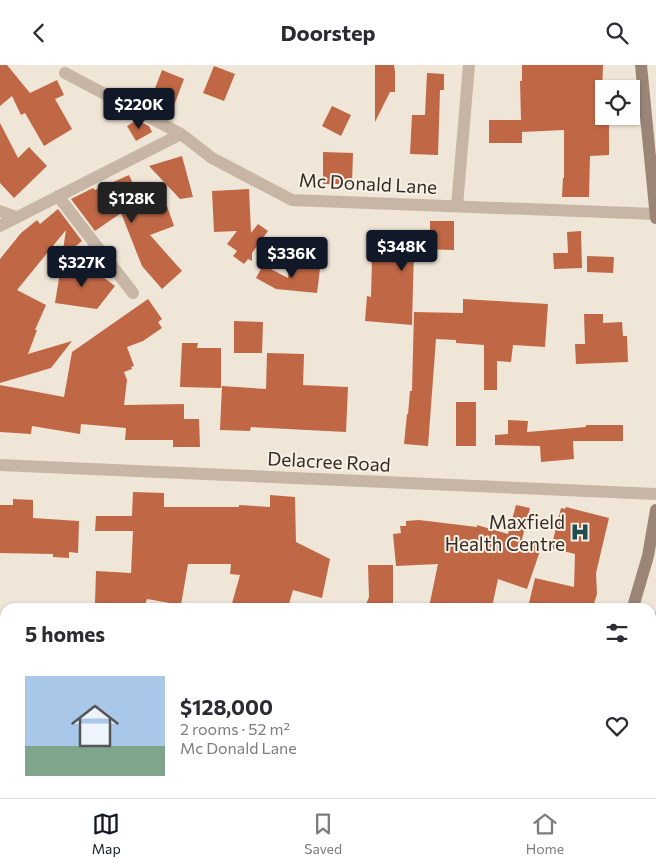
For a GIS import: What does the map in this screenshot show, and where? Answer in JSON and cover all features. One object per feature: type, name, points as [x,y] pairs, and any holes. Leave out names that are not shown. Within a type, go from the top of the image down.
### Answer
[{"type":"main road","points":[[641,65],[656,218]]},
{"type":"main road","points":[[634,603],[648,556],[656,510]]},
{"type":"street","points":[[457,206],[469,65]]},
{"type":"street","name":"Mc Donald Lane","points":[[64,73],[181,133],[212,158],[292,200],[656,214]]},
{"type":"street","points":[[0,226],[181,133]]},
{"type":"street","points":[[58,196],[133,293]]},
{"type":"street","points":[[0,211],[16,217]]},
{"type":"street","name":"Delacree Road","points":[[0,465],[656,494]]},
{"type":"building","points":[[0,65],[7,65],[30,93],[57,80],[64,95],[55,99],[72,129],[44,146],[25,113],[21,115],[12,96],[0,106]]},
{"type":"building","points":[[375,65],[394,65],[395,92],[390,92],[375,122]]},
{"type":"building","points":[[522,65],[603,65],[602,80],[595,80],[595,125],[609,125],[609,155],[590,156],[589,197],[562,197],[564,130],[522,132],[522,143],[489,143],[489,120],[521,120],[520,81],[522,81]]},
{"type":"building","points":[[214,66],[235,74],[224,101],[203,93]]},
{"type":"building","points":[[162,70],[184,79],[173,108],[151,99]]},
{"type":"building","points":[[427,73],[444,74],[444,90],[440,90],[438,155],[410,154],[412,115],[425,115]]},
{"type":"building","points":[[332,106],[351,115],[341,136],[322,126]]},
{"type":"building","points":[[137,120],[149,126],[152,132],[136,141],[127,126]]},
{"type":"building","points":[[0,123],[18,158],[29,147],[47,166],[14,198],[0,183]]},
{"type":"building","points":[[323,152],[353,153],[352,184],[323,184]]},
{"type":"building","points":[[182,156],[193,197],[180,199],[149,166]]},
{"type":"building","points":[[129,175],[147,214],[167,206],[174,226],[150,235],[182,271],[162,289],[142,266],[121,213],[95,231],[71,199],[93,188],[95,190]]},
{"type":"building","points":[[249,189],[251,233],[258,224],[268,231],[252,253],[252,261],[248,259],[244,264],[233,256],[237,251],[227,244],[237,231],[214,232],[212,191]]},
{"type":"building","points":[[58,209],[82,241],[62,257],[66,230],[17,290],[46,305],[35,330],[37,330],[28,354],[72,341],[51,368],[0,383],[0,259],[21,233],[37,220],[40,224]]},
{"type":"building","points":[[430,221],[454,221],[454,250],[414,249],[412,325],[365,321],[367,296],[371,297],[372,258],[385,258],[385,232],[430,233]]},
{"type":"building","points":[[581,231],[582,268],[554,269],[553,253],[568,253],[567,232]]},
{"type":"building","points":[[587,256],[614,257],[613,273],[587,272]]},
{"type":"building","points":[[263,265],[288,278],[289,265],[320,269],[317,293],[276,289],[256,278]]},
{"type":"building","points":[[61,266],[96,272],[115,286],[97,309],[55,303]]},
{"type":"building","points":[[148,299],[162,319],[158,322],[162,328],[143,341],[127,347],[134,366],[131,367],[132,369],[124,372],[127,380],[124,405],[184,404],[184,419],[199,419],[200,447],[173,447],[173,440],[125,440],[126,428],[81,424],[80,434],[32,426],[31,434],[0,432],[0,385],[64,397],[72,352]]},
{"type":"building","points":[[463,299],[548,304],[545,347],[513,345],[511,362],[497,361],[497,390],[484,390],[484,345],[436,339],[428,446],[404,444],[410,391],[412,391],[414,312],[463,313]]},
{"type":"building","points":[[584,314],[603,314],[603,323],[622,322],[623,336],[627,336],[628,362],[576,364],[575,344],[585,344]]},
{"type":"building","points":[[234,321],[263,322],[262,353],[234,353]]},
{"type":"building","points":[[182,343],[198,343],[197,348],[221,348],[221,388],[180,387]]},
{"type":"building","points":[[267,353],[304,354],[303,385],[348,387],[346,432],[251,427],[250,431],[220,430],[222,386],[266,389]]},
{"type":"building","points":[[456,402],[476,402],[476,446],[456,446]]},
{"type":"building","points":[[508,420],[528,421],[527,432],[586,427],[586,425],[623,425],[623,441],[573,441],[574,459],[541,462],[540,446],[495,445],[495,435],[508,434]]},
{"type":"building","points":[[133,492],[164,493],[164,507],[239,507],[239,505],[270,507],[270,495],[295,497],[296,542],[330,559],[322,598],[293,590],[289,603],[232,603],[240,575],[230,574],[231,564],[188,564],[181,603],[147,599],[146,603],[95,603],[96,571],[131,573],[133,531],[95,531],[96,516],[132,516]]},
{"type":"building","points":[[13,499],[33,500],[33,518],[79,521],[78,553],[69,552],[69,558],[53,557],[53,554],[0,553],[0,505],[13,505]]},
{"type":"building","points":[[516,505],[530,508],[522,539],[542,545],[527,589],[498,579],[493,603],[430,603],[438,564],[396,566],[393,534],[401,533],[400,526],[406,526],[406,521],[419,520],[477,527],[477,525],[508,534]]},
{"type":"building","points":[[566,507],[609,518],[596,573],[597,594],[594,603],[529,603],[535,578],[574,587],[575,554],[551,548],[561,508],[565,509]]},
{"type":"building","points":[[368,565],[393,565],[393,603],[367,603],[369,597]]},
{"type":"place","name":"Maxfield Health Centre","points":[[580,532]]}]
